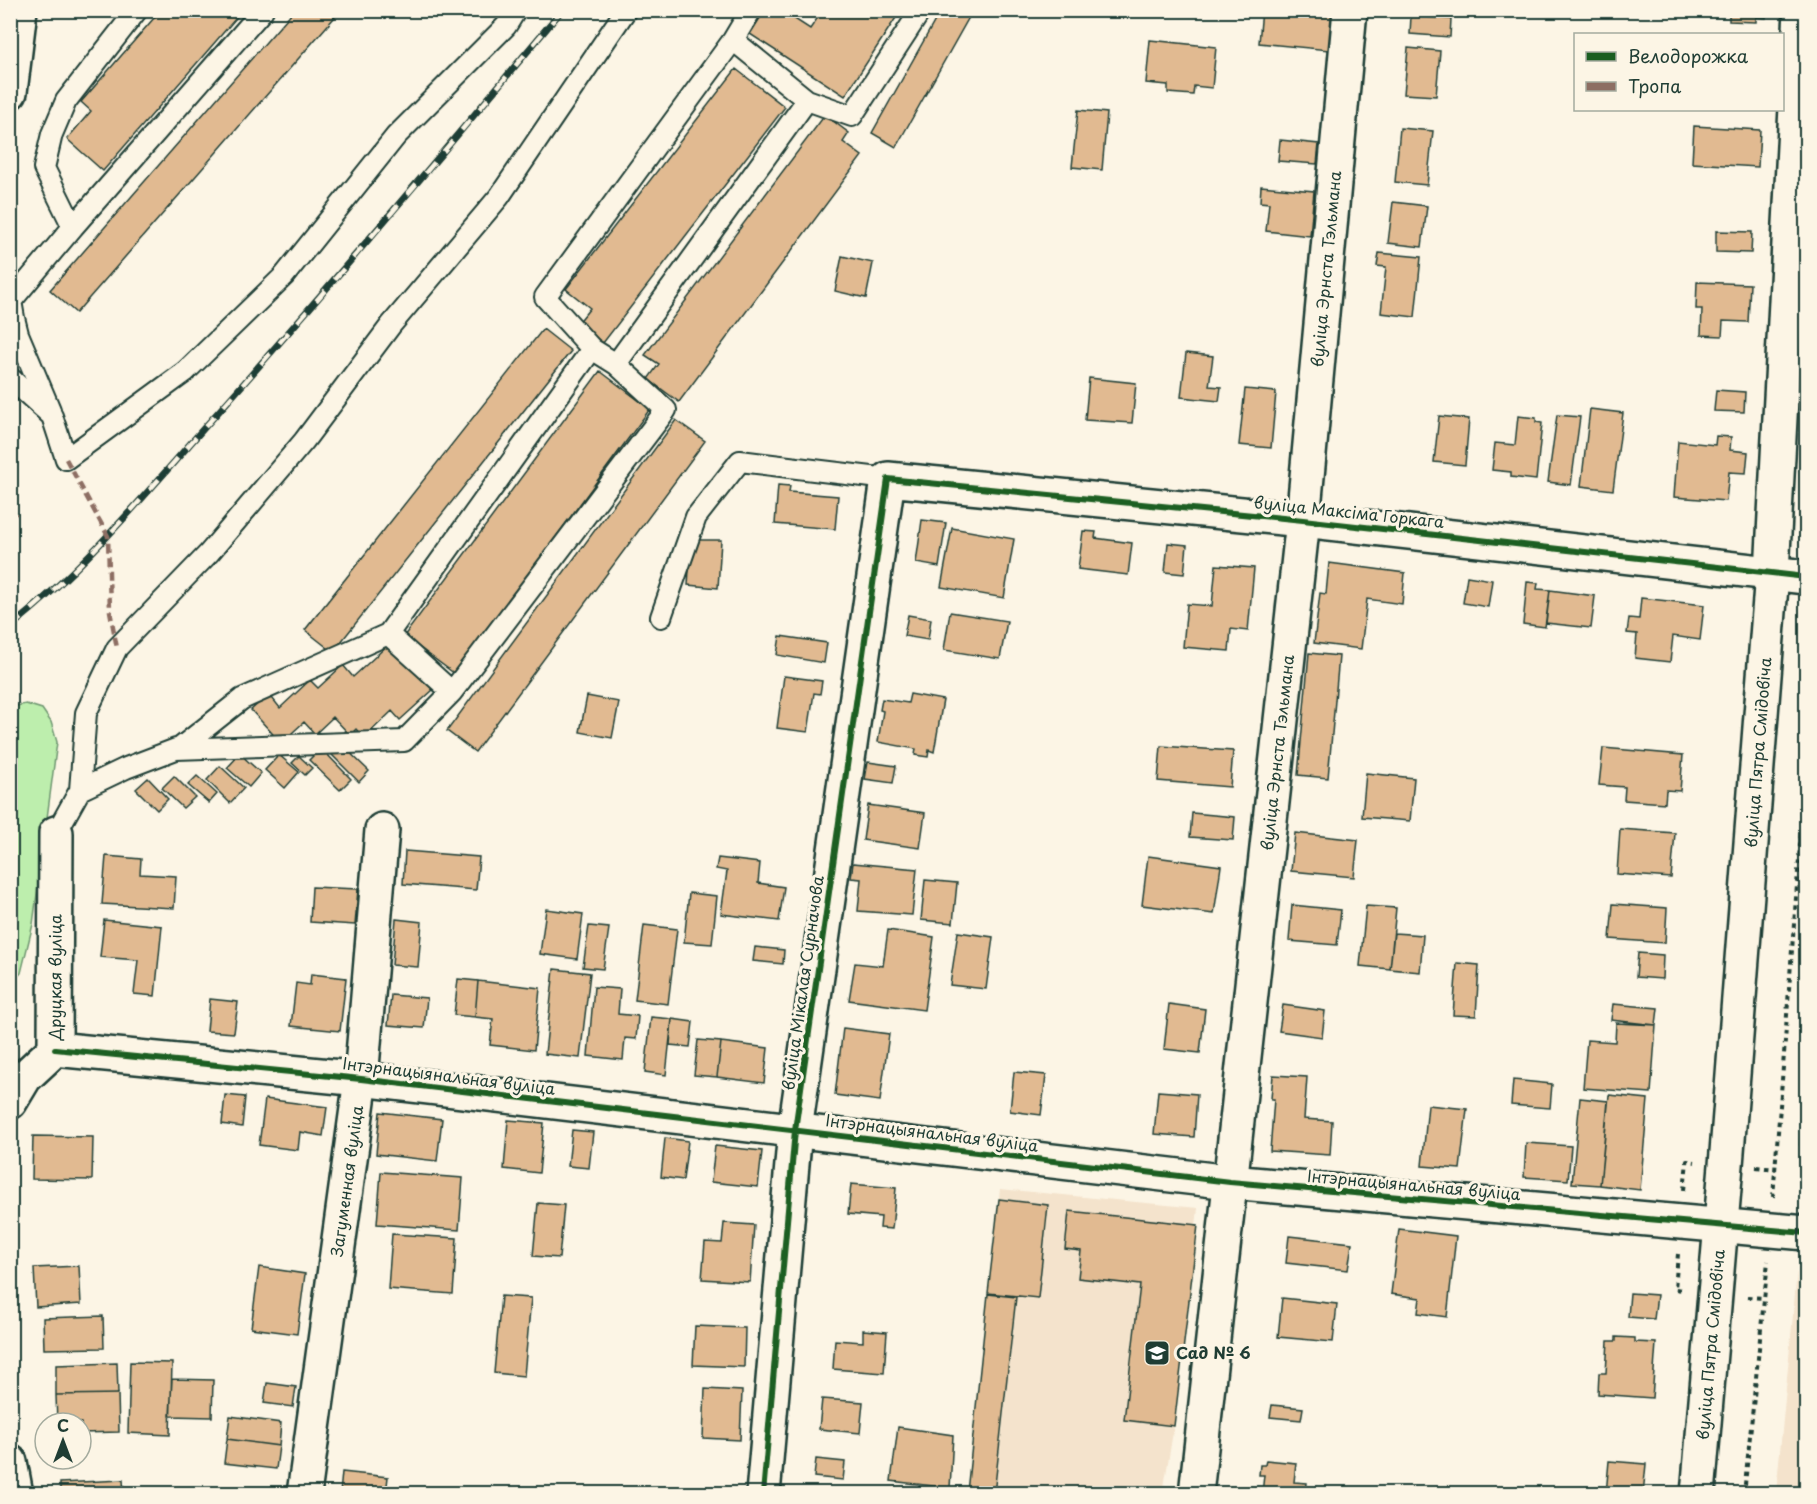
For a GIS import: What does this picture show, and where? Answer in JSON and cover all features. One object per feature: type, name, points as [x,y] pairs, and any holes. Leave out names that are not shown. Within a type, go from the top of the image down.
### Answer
[{"type":"street","points":[[10,92],[20,10]]},
{"type":"street","name":"вуліца Эрнста Тэльмана","points":[[1196,1494],[1303,520],[1350,10]]},
{"type":"street","name":"вуліца Пятра Смідовіча","points":[[1698,1494],[1772,573],[1801,10]]},
{"type":"street","name":"вуліца Максіма Горкага","points":[[888,479],[1303,520],[1806,577]]},
{"type":"street","name":"вуліца Мікалая Сурначова","points":[[763,1494],[795,1130],[888,479]]},
{"type":"street","name":"Загуменная вуліца","points":[[304,1494],[362,1079],[382,830]]},
{"type":"street","name":"Друцкая вуліца","points":[[10,1102],[25,1077],[55,1049],[56,833]]},
{"type":"street","name":"Інтэрнацыянальная вуліца","points":[[55,1049],[362,1079],[1230,1182],[1806,1233]]},
{"type":"street","points":[[10,1461],[15,1494]]},
{"type":"lane","points":[[73,227],[44,168],[52,134],[66,101],[137,10]]},
{"type":"lane","points":[[263,10],[11,297],[18,334],[52,416],[66,459],[185,372],[284,276],[396,136],[506,26],[516,10]]},
{"type":"lane","points":[[56,833],[80,790],[86,714],[117,648],[209,553],[304,441],[392,325],[499,196],[626,10]]},
{"type":"lane","points":[[180,748],[404,741],[452,692],[666,410],[616,364],[592,349],[545,297],[733,40],[752,10]]},
{"type":"lane","points":[[733,40],[807,100],[852,116],[921,10]]},
{"type":"lane","points":[[616,364],[807,100]]},
{"type":"lane","points":[[80,790],[126,768],[180,748],[242,699],[388,634],[592,349]]},
{"type":"lane","points":[[10,378],[52,416]]},
{"type":"lane","points":[[661,616],[696,517],[740,461],[888,479]]},
{"type":"lane","points":[[388,634],[452,692]]},
{"type":"path","points":[[1773,1198],[1806,768]]},
{"type":"path","points":[[1683,1200],[1687,1161]]},
{"type":"path","points":[[1675,1289],[1678,1248]]},
{"type":"path","points":[[1744,1494],[1767,1263]]},
{"type":"shaded area","points":[[1000,1189],[1198,1208],[1174,1426],[1163,1493],[967,1494]]},
{"type":"shaded area","points":[[1797,1273],[1806,1274],[1806,1493],[1776,1493]]},
{"type":"green space","points":[[26,704],[42,709],[51,722],[57,742],[33,924],[21,973],[11,984],[11,707]]},
{"type":"building","points":[[161,10],[243,10],[103,171],[67,139],[91,111],[81,102]]},
{"type":"building","points":[[294,10],[341,10],[76,313],[50,290]]},
{"type":"building","points":[[765,10],[781,10],[810,29],[823,10],[901,10],[845,96],[750,34]]},
{"type":"building","points":[[941,10],[973,10],[896,147],[872,133]]},
{"type":"building","points":[[1262,10],[1333,10],[1329,50],[1259,43]]},
{"type":"building","points":[[1412,10],[1452,10],[1451,19],[1411,16]]},
{"type":"building","points":[[1729,10],[1767,10],[1766,18],[1756,17],[1756,22],[1729,21]]},
{"type":"building","points":[[1411,16],[1451,19],[1450,37],[1410,34]]},
{"type":"building","points":[[1150,40],[1216,47],[1212,88],[1194,86],[1193,95],[1168,93],[1168,85],[1146,83]]},
{"type":"building","points":[[1408,48],[1440,51],[1436,96],[1404,94]]},
{"type":"building","points":[[736,69],[785,107],[603,343],[578,323],[590,308],[566,289]]},
{"type":"building","points":[[1078,110],[1107,113],[1102,170],[1072,167]]},
{"type":"building","points":[[825,115],[849,133],[843,142],[862,156],[679,402],[648,379],[659,364],[645,355]]},
{"type":"building","points":[[1694,126],[1760,130],[1758,167],[1692,163]]},
{"type":"building","points":[[1400,128],[1433,131],[1427,185],[1395,182]]},
{"type":"building","points":[[1280,140],[1319,144],[1317,164],[1278,161]]},
{"type":"building","points":[[1261,186],[1314,191],[1310,236],[1266,231],[1269,203],[1260,202]]},
{"type":"building","points":[[1393,202],[1427,206],[1422,247],[1388,243]]},
{"type":"building","points":[[1716,231],[1752,232],[1751,253],[1716,252]]},
{"type":"building","points":[[1379,253],[1421,257],[1415,317],[1381,313],[1386,267],[1377,266]]},
{"type":"building","points":[[842,256],[873,263],[866,298],[835,291]]},
{"type":"building","points":[[1697,282],[1750,284],[1748,322],[1723,321],[1722,336],[1701,335],[1702,309],[1696,309]]},
{"type":"building","points":[[543,329],[571,351],[333,652],[305,630]]},
{"type":"building","points":[[1186,353],[1213,356],[1209,386],[1221,387],[1219,401],[1181,397]]},
{"type":"building","points":[[600,371],[650,409],[455,674],[404,636]]},
{"type":"building","points":[[1089,378],[1136,383],[1132,423],[1085,420]]},
{"type":"building","points":[[1245,389],[1276,392],[1271,448],[1239,445]]},
{"type":"building","points":[[1716,390],[1745,392],[1744,412],[1714,411]]},
{"type":"building","points":[[1590,409],[1623,413],[1613,490],[1581,486]]},
{"type":"building","points":[[1557,415],[1580,417],[1571,485],[1548,482]]},
{"type":"building","points":[[1439,416],[1469,419],[1465,465],[1434,462]]},
{"type":"building","points":[[1518,416],[1536,418],[1536,422],[1542,423],[1536,480],[1511,477],[1511,472],[1492,470],[1495,443],[1515,445]]},
{"type":"building","points":[[676,420],[705,441],[475,752],[447,731]]},
{"type":"building","points":[[1716,436],[1731,437],[1730,450],[1748,452],[1746,473],[1729,472],[1726,501],[1674,497],[1678,441],[1715,445]]},
{"type":"building","points":[[778,485],[790,486],[789,492],[838,496],[835,529],[775,524]]},
{"type":"building","points":[[922,520],[946,523],[939,567],[916,563]]},
{"type":"building","points":[[952,528],[1014,539],[1004,598],[941,587]]},
{"type":"building","points":[[1083,531],[1096,532],[1095,538],[1132,543],[1128,575],[1078,569]]},
{"type":"building","points":[[691,540],[721,540],[718,588],[688,585]]},
{"type":"building","points":[[1168,543],[1187,545],[1184,574],[1165,572]]},
{"type":"building","points":[[1329,563],[1405,573],[1402,604],[1367,599],[1361,649],[1314,643],[1320,593],[1326,594]]},
{"type":"building","points":[[1216,565],[1254,568],[1248,631],[1231,629],[1229,651],[1183,647],[1187,604],[1212,606]]},
{"type":"building","points":[[1467,576],[1492,580],[1488,607],[1463,603]]},
{"type":"building","points":[[1527,582],[1538,583],[1537,589],[1550,590],[1545,627],[1523,624]]},
{"type":"building","points":[[1550,590],[1595,596],[1591,628],[1546,623]]},
{"type":"building","points":[[1641,598],[1704,605],[1700,640],[1673,636],[1670,662],[1635,658],[1637,634],[1627,633],[1629,618],[1639,619]]},
{"type":"building","points":[[950,612],[1007,621],[1000,659],[944,650]]},
{"type":"building","points":[[908,615],[931,619],[928,640],[904,636]]},
{"type":"building","points":[[780,636],[827,643],[824,663],[777,655]]},
{"type":"building","points":[[390,643],[433,690],[400,720],[392,711],[364,738],[356,729],[350,735],[333,717],[315,734],[304,722],[281,743],[251,710],[269,694],[280,708],[310,680],[318,688],[343,665],[353,677]]},
{"type":"building","points":[[1309,653],[1339,656],[1328,778],[1298,775]]},
{"type":"building","points":[[784,676],[822,681],[820,694],[814,693],[808,732],[777,728]]},
{"type":"building","points":[[910,694],[943,700],[934,752],[929,750],[928,757],[915,755],[916,749],[878,742],[883,711],[880,710],[882,699],[908,703]]},
{"type":"building","points":[[587,696],[619,702],[612,738],[580,732]]},
{"type":"building","points":[[342,745],[369,771],[359,782],[332,755]]},
{"type":"building","points":[[1161,746],[1233,751],[1230,787],[1158,781]]},
{"type":"building","points":[[321,748],[351,779],[340,790],[309,760]]},
{"type":"building","points":[[1603,748],[1683,755],[1680,791],[1666,790],[1665,803],[1624,800],[1625,787],[1599,785]]},
{"type":"building","points":[[240,754],[261,773],[249,787],[227,768]]},
{"type":"building","points":[[279,755],[299,772],[285,788],[265,770]]},
{"type":"building","points":[[299,756],[312,768],[305,775],[292,763]]},
{"type":"building","points":[[868,762],[896,766],[893,783],[865,779]]},
{"type":"building","points":[[220,766],[244,788],[230,803],[207,780]]},
{"type":"building","points":[[1366,773],[1414,778],[1410,821],[1362,817]]},
{"type":"building","points":[[174,776],[195,797],[183,808],[162,788]]},
{"type":"building","points":[[197,776],[217,794],[209,803],[188,785]]},
{"type":"building","points":[[148,778],[168,799],[157,810],[136,789]]},
{"type":"building","points":[[868,805],[925,813],[920,848],[863,840]]},
{"type":"building","points":[[1192,813],[1235,817],[1233,840],[1190,837]]},
{"type":"building","points":[[1620,829],[1675,833],[1671,878],[1617,874]]},
{"type":"building","points":[[1295,833],[1358,840],[1354,877],[1291,871]]},
{"type":"building","points":[[405,851],[479,857],[476,890],[403,884]]},
{"type":"building","points":[[106,856],[141,859],[140,874],[176,876],[174,908],[102,904]]},
{"type":"building","points":[[1148,856],[1221,866],[1214,914],[1142,905]]},
{"type":"building","points":[[718,858],[760,863],[758,883],[784,887],[779,921],[721,914],[727,871],[716,869]]},
{"type":"building","points":[[853,863],[917,869],[912,915],[858,911],[861,879],[851,878]]},
{"type":"building","points":[[925,880],[957,883],[953,923],[921,920]]},
{"type":"building","points":[[312,887],[358,889],[355,925],[310,922]]},
{"type":"building","points":[[689,893],[717,896],[712,944],[684,942]]},
{"type":"building","points":[[1613,904],[1667,908],[1665,943],[1610,939]]},
{"type":"building","points":[[1292,905],[1341,910],[1337,945],[1289,941]]},
{"type":"building","points":[[1366,906],[1396,908],[1390,969],[1360,966]]},
{"type":"building","points":[[546,909],[583,914],[577,959],[540,954]]},
{"type":"building","points":[[396,919],[422,922],[418,967],[392,965]]},
{"type":"building","points":[[104,920],[162,926],[155,996],[134,994],[138,960],[100,957]]},
{"type":"building","points":[[644,925],[677,929],[668,1004],[635,1000]]},
{"type":"building","points":[[589,926],[609,928],[603,969],[583,967]]},
{"type":"building","points":[[888,930],[934,937],[924,1010],[849,1000],[855,963],[883,966]]},
{"type":"building","points":[[958,932],[993,937],[986,989],[950,985]]},
{"type":"building","points":[[1394,933],[1423,935],[1420,972],[1390,969]]},
{"type":"building","points":[[755,947],[784,950],[783,964],[753,961]]},
{"type":"building","points":[[1638,953],[1663,955],[1662,979],[1636,977]]},
{"type":"building","points":[[1457,963],[1479,965],[1476,1016],[1453,1015]]},
{"type":"building","points":[[554,969],[590,973],[580,1058],[545,1054]]},
{"type":"building","points":[[311,974],[346,978],[340,1031],[291,1026],[296,983],[310,985]]},
{"type":"building","points":[[458,979],[478,981],[475,1017],[454,1015]]},
{"type":"building","points":[[478,981],[540,988],[534,1050],[490,1045],[493,1019],[475,1017]]},
{"type":"building","points":[[594,987],[620,989],[618,1014],[638,1016],[636,1039],[625,1038],[623,1060],[588,1056]]},
{"type":"building","points":[[391,995],[427,998],[424,1028],[388,1025]]},
{"type":"building","points":[[210,999],[238,1002],[234,1033],[207,1031]]},
{"type":"building","points":[[1169,1004],[1205,1009],[1200,1053],[1164,1049]]},
{"type":"building","points":[[1613,1004],[1658,1008],[1656,1025],[1611,1020]]},
{"type":"building","points":[[1283,1005],[1325,1011],[1322,1037],[1279,1031]]},
{"type":"building","points":[[651,1017],[672,1019],[666,1075],[645,1072]]},
{"type":"building","points":[[672,1019],[693,1022],[690,1047],[670,1045]]},
{"type":"building","points":[[1616,1023],[1656,1025],[1651,1093],[1583,1088],[1587,1040],[1615,1042]]},
{"type":"building","points":[[843,1028],[889,1034],[880,1101],[835,1095]]},
{"type":"building","points":[[698,1040],[721,1042],[717,1077],[694,1075]]},
{"type":"building","points":[[721,1042],[768,1048],[764,1083],[717,1077]]},
{"type":"building","points":[[1014,1072],[1046,1075],[1041,1115],[1010,1111]]},
{"type":"building","points":[[1273,1075],[1307,1077],[1304,1119],[1332,1121],[1330,1155],[1270,1151],[1274,1099],[1271,1099]]},
{"type":"building","points":[[1513,1080],[1552,1084],[1550,1108],[1511,1105]]},
{"type":"building","points":[[1806,1089],[1806,1146],[1800,1145]]},
{"type":"building","points":[[1158,1091],[1197,1094],[1194,1137],[1154,1134]]},
{"type":"building","points":[[225,1095],[245,1097],[242,1127],[222,1124]]},
{"type":"building","points":[[1609,1095],[1648,1099],[1640,1190],[1600,1185]]},
{"type":"building","points":[[1580,1098],[1608,1101],[1600,1185],[1572,1183]]},
{"type":"building","points":[[265,1099],[327,1107],[323,1136],[300,1132],[298,1150],[259,1145]]},
{"type":"building","points":[[1428,1105],[1467,1109],[1460,1169],[1422,1166]]},
{"type":"building","points":[[380,1112],[442,1119],[437,1161],[376,1154]]},
{"type":"building","points":[[508,1120],[544,1123],[539,1173],[504,1169]]},
{"type":"building","points":[[572,1130],[593,1132],[589,1168],[568,1166]]},
{"type":"building","points":[[33,1136],[93,1137],[92,1180],[32,1179]]},
{"type":"building","points":[[665,1138],[688,1141],[683,1180],[661,1177]]},
{"type":"building","points":[[1526,1143],[1571,1146],[1568,1180],[1524,1177]]},
{"type":"building","points":[[715,1146],[762,1151],[758,1187],[711,1182]]},
{"type":"building","points":[[381,1172],[463,1178],[459,1230],[377,1224]]},
{"type":"building","points":[[851,1184],[896,1188],[892,1229],[880,1228],[881,1217],[848,1214]]},
{"type":"building","points":[[999,1199],[1048,1205],[1038,1298],[988,1293]]},
{"type":"building","points":[[538,1203],[564,1205],[559,1258],[533,1256]]},
{"type":"building","name":"Сад № 6","points":[[1069,1211],[1198,1225],[1174,1426],[1124,1420],[1140,1285],[1078,1278],[1081,1251],[1065,1249]]},
{"type":"building","points":[[724,1223],[754,1225],[750,1282],[702,1279],[705,1242],[722,1243]]},
{"type":"building","points":[[1399,1229],[1456,1236],[1447,1317],[1418,1313],[1420,1298],[1391,1294]]},
{"type":"building","points":[[392,1234],[457,1238],[453,1294],[388,1289]]},
{"type":"building","points":[[1289,1236],[1352,1243],[1348,1270],[1286,1263]]},
{"type":"building","points":[[79,1266],[81,1304],[36,1307],[34,1268]]},
{"type":"building","points":[[259,1267],[305,1274],[297,1334],[251,1328]]},
{"type":"building","points":[[1630,1293],[1657,1295],[1654,1319],[1628,1317]]},
{"type":"building","points":[[988,1294],[1016,1297],[994,1494],[978,1494],[967,1492]]},
{"type":"building","points":[[501,1296],[531,1298],[524,1376],[494,1373]]},
{"type":"building","points":[[1282,1298],[1337,1304],[1333,1342],[1278,1337]]},
{"type":"building","points":[[103,1316],[104,1348],[44,1349],[43,1318]]},
{"type":"building","points":[[695,1326],[745,1328],[744,1367],[693,1365]]},
{"type":"building","points":[[863,1330],[887,1332],[884,1373],[833,1369],[835,1340],[863,1342]]},
{"type":"building","points":[[1616,1337],[1635,1338],[1635,1342],[1656,1343],[1652,1398],[1598,1394],[1599,1373],[1606,1373],[1608,1341],[1616,1341]]},
{"type":"building","points":[[130,1362],[172,1363],[170,1435],[128,1433]]},
{"type":"building","points":[[117,1363],[118,1394],[56,1395],[56,1365]]},
{"type":"building","points":[[172,1379],[213,1380],[212,1417],[170,1416]]},
{"type":"building","points":[[267,1383],[296,1387],[293,1407],[264,1403]]},
{"type":"building","points":[[705,1389],[742,1391],[740,1440],[703,1438]]},
{"type":"building","points":[[118,1394],[119,1432],[93,1433],[93,1411],[57,1411],[56,1395]]},
{"type":"building","points":[[822,1399],[863,1402],[860,1433],[819,1429]]},
{"type":"building","points":[[1272,1405],[1303,1408],[1301,1420],[1270,1417]]},
{"type":"building","points":[[230,1416],[281,1423],[279,1446],[227,1439]]},
{"type":"building","points":[[898,1427],[953,1435],[950,1488],[891,1481]]},
{"type":"building","points":[[227,1439],[279,1446],[276,1469],[224,1463]]},
{"type":"building","points":[[816,1459],[845,1462],[843,1480],[814,1477]]},
{"type":"building","points":[[1266,1460],[1296,1463],[1294,1482],[1307,1483],[1306,1494],[1262,1494],[1264,1475],[1259,1475],[1260,1465],[1265,1465]]},
{"type":"building","points":[[1609,1461],[1646,1464],[1643,1494],[1606,1494]]},
{"type":"building","points":[[342,1472],[388,1477],[386,1494],[340,1494]]},
{"type":"building","points":[[123,1480],[124,1494],[60,1494],[60,1483]]},
{"type":"railway","points":[[10,627],[65,579],[140,501],[345,267],[562,10]]},
{"type":"marked path","points":[[66,459],[108,536],[110,611],[117,648]]},
{"type":"marked path","points":[[10,519],[18,510]]},
{"type":"cycle path","points":[[763,1494],[795,1130],[888,479],[1303,520],[1806,577]]},
{"type":"cycle path","points":[[55,1049],[361,1079],[1230,1182],[1806,1233]]},
{"type":"place","name":"Сад № 6","points":[[1157,1353]]}]
